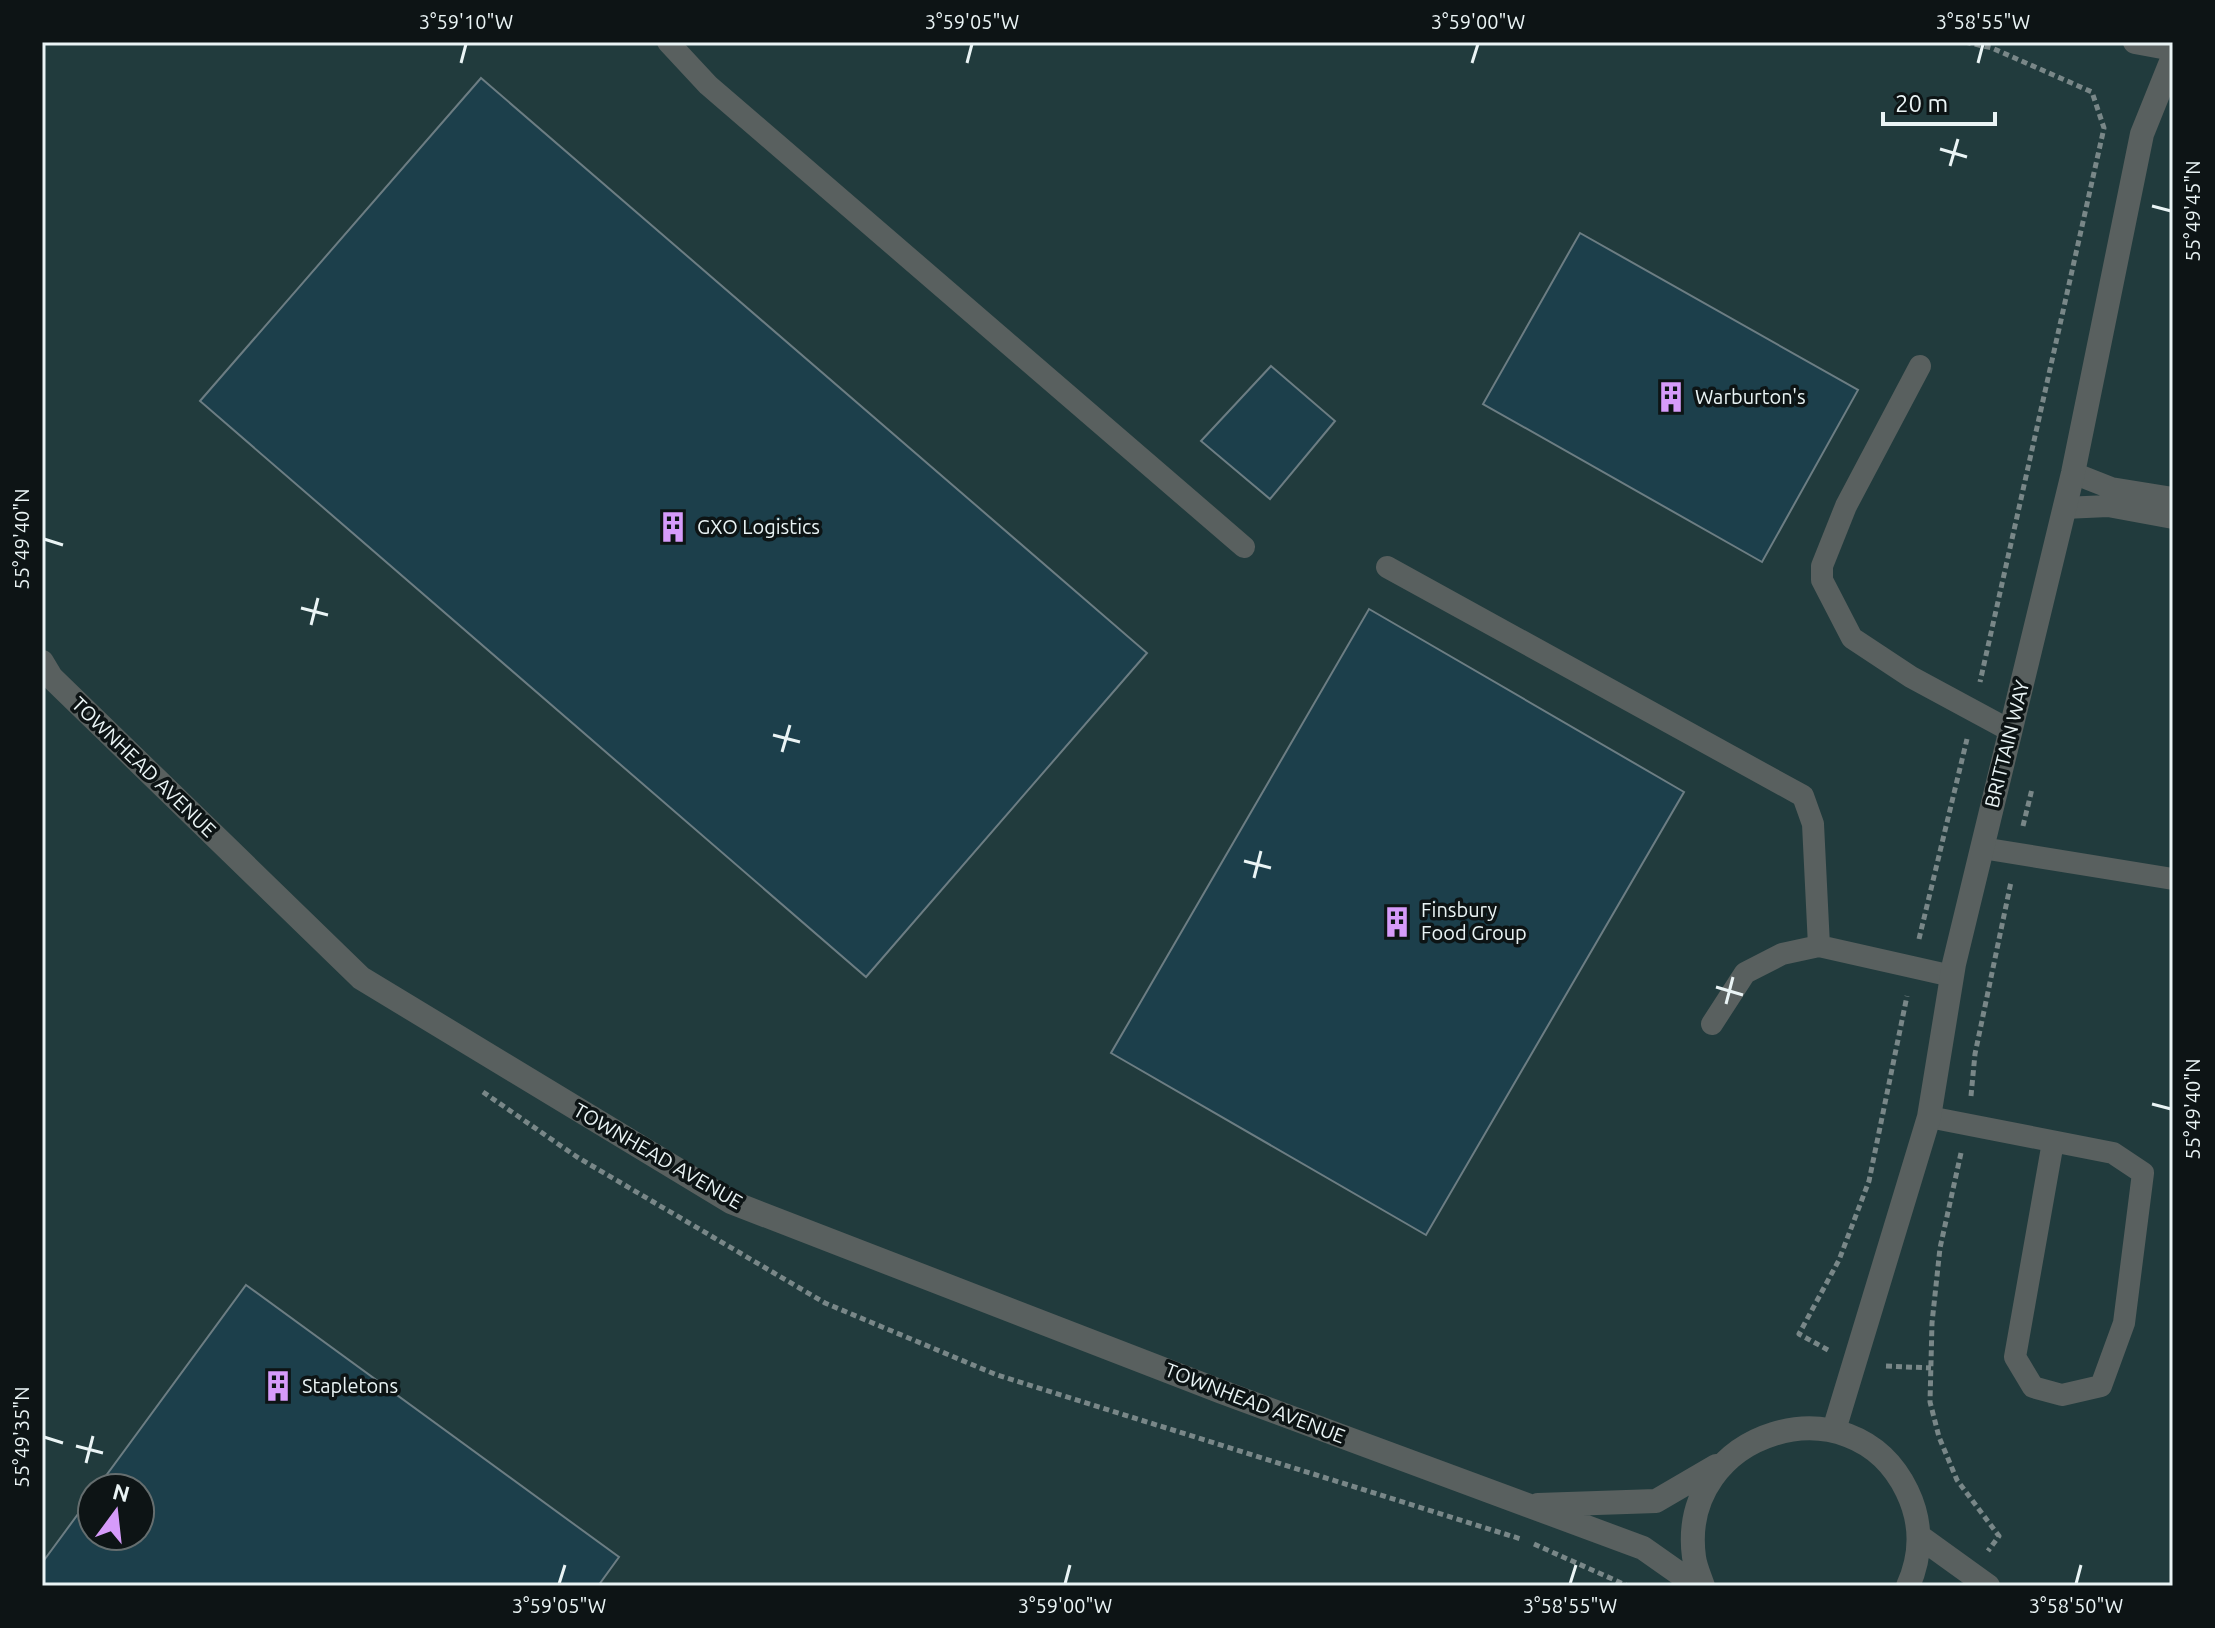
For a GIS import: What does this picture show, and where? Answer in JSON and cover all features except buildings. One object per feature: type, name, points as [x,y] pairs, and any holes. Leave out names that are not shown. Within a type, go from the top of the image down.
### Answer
[{"type":"street","points":[[2135,42],[2173,49]]},
{"type":"street","name":"BRITTAIN WAY","points":[[1834,1430],[1929,1117],[1952,976],[2073,473],[2142,134],[2173,57]]},
{"type":"street","name":"TOWNHEAD AVENUE","points":[[42,662],[51,677],[361,978],[731,1202],[1222,1392],[1643,1548],[1700,1586]]},
{"type":"street","points":[[1700,1586],[1694,1557],[1694,1522],[1705,1488],[1727,1460],[1754,1440],[1786,1429],[1834,1430],[1851,1436],[1878,1453],[1900,1476],[1914,1505],[1920,1537],[1915,1570],[1908,1586]]},
{"type":"street","name":"TOWNHEAD AVENUE","points":[[1528,1505],[1656,1501],[1727,1460]]},
{"type":"street","points":[[1920,1537],[1988,1586]]},
{"type":"lane","points":[[668,42],[708,85],[1244,547]]},
{"type":"lane","points":[[1920,366],[1846,506],[1822,566],[1822,580],[1852,638],[1911,677],[2011,731]]},
{"type":"lane","points":[[2073,473],[2111,488],[2173,498]]},
{"type":"lane","points":[[2064,508],[2108,506],[2173,518]]},
{"type":"lane","points":[[1387,567],[1803,796],[1813,824],[1819,946]]},
{"type":"lane","points":[[1982,848],[2173,879]]},
{"type":"lane","points":[[1712,1024],[1745,973],[1782,954],[1819,946],[1952,976]]},
{"type":"lane","points":[[1929,1117],[2113,1153],[2143,1173],[2124,1323],[2101,1386],[2062,1395],[2033,1387],[2015,1357],[2053,1142]]},
{"type":"path","points":[[1931,1368],[1854,1365],[1799,1334],[1839,1260],[1869,1181],[1913,967],[2104,128],[2092,92],[1992,48],[1965,42]]},
{"type":"shaded area","points":[[42,42],[2173,42],[2173,1586],[42,1586]]},
{"type":"place","name":"Warburton's","points":[[1671,397]]},
{"type":"place","name":"GXO Logistics","points":[[673,527]]},
{"type":"place","name":"Finsbury Food Group","points":[[1397,922]]},
{"type":"place","name":"Stapletons","points":[[278,1386]]}]
